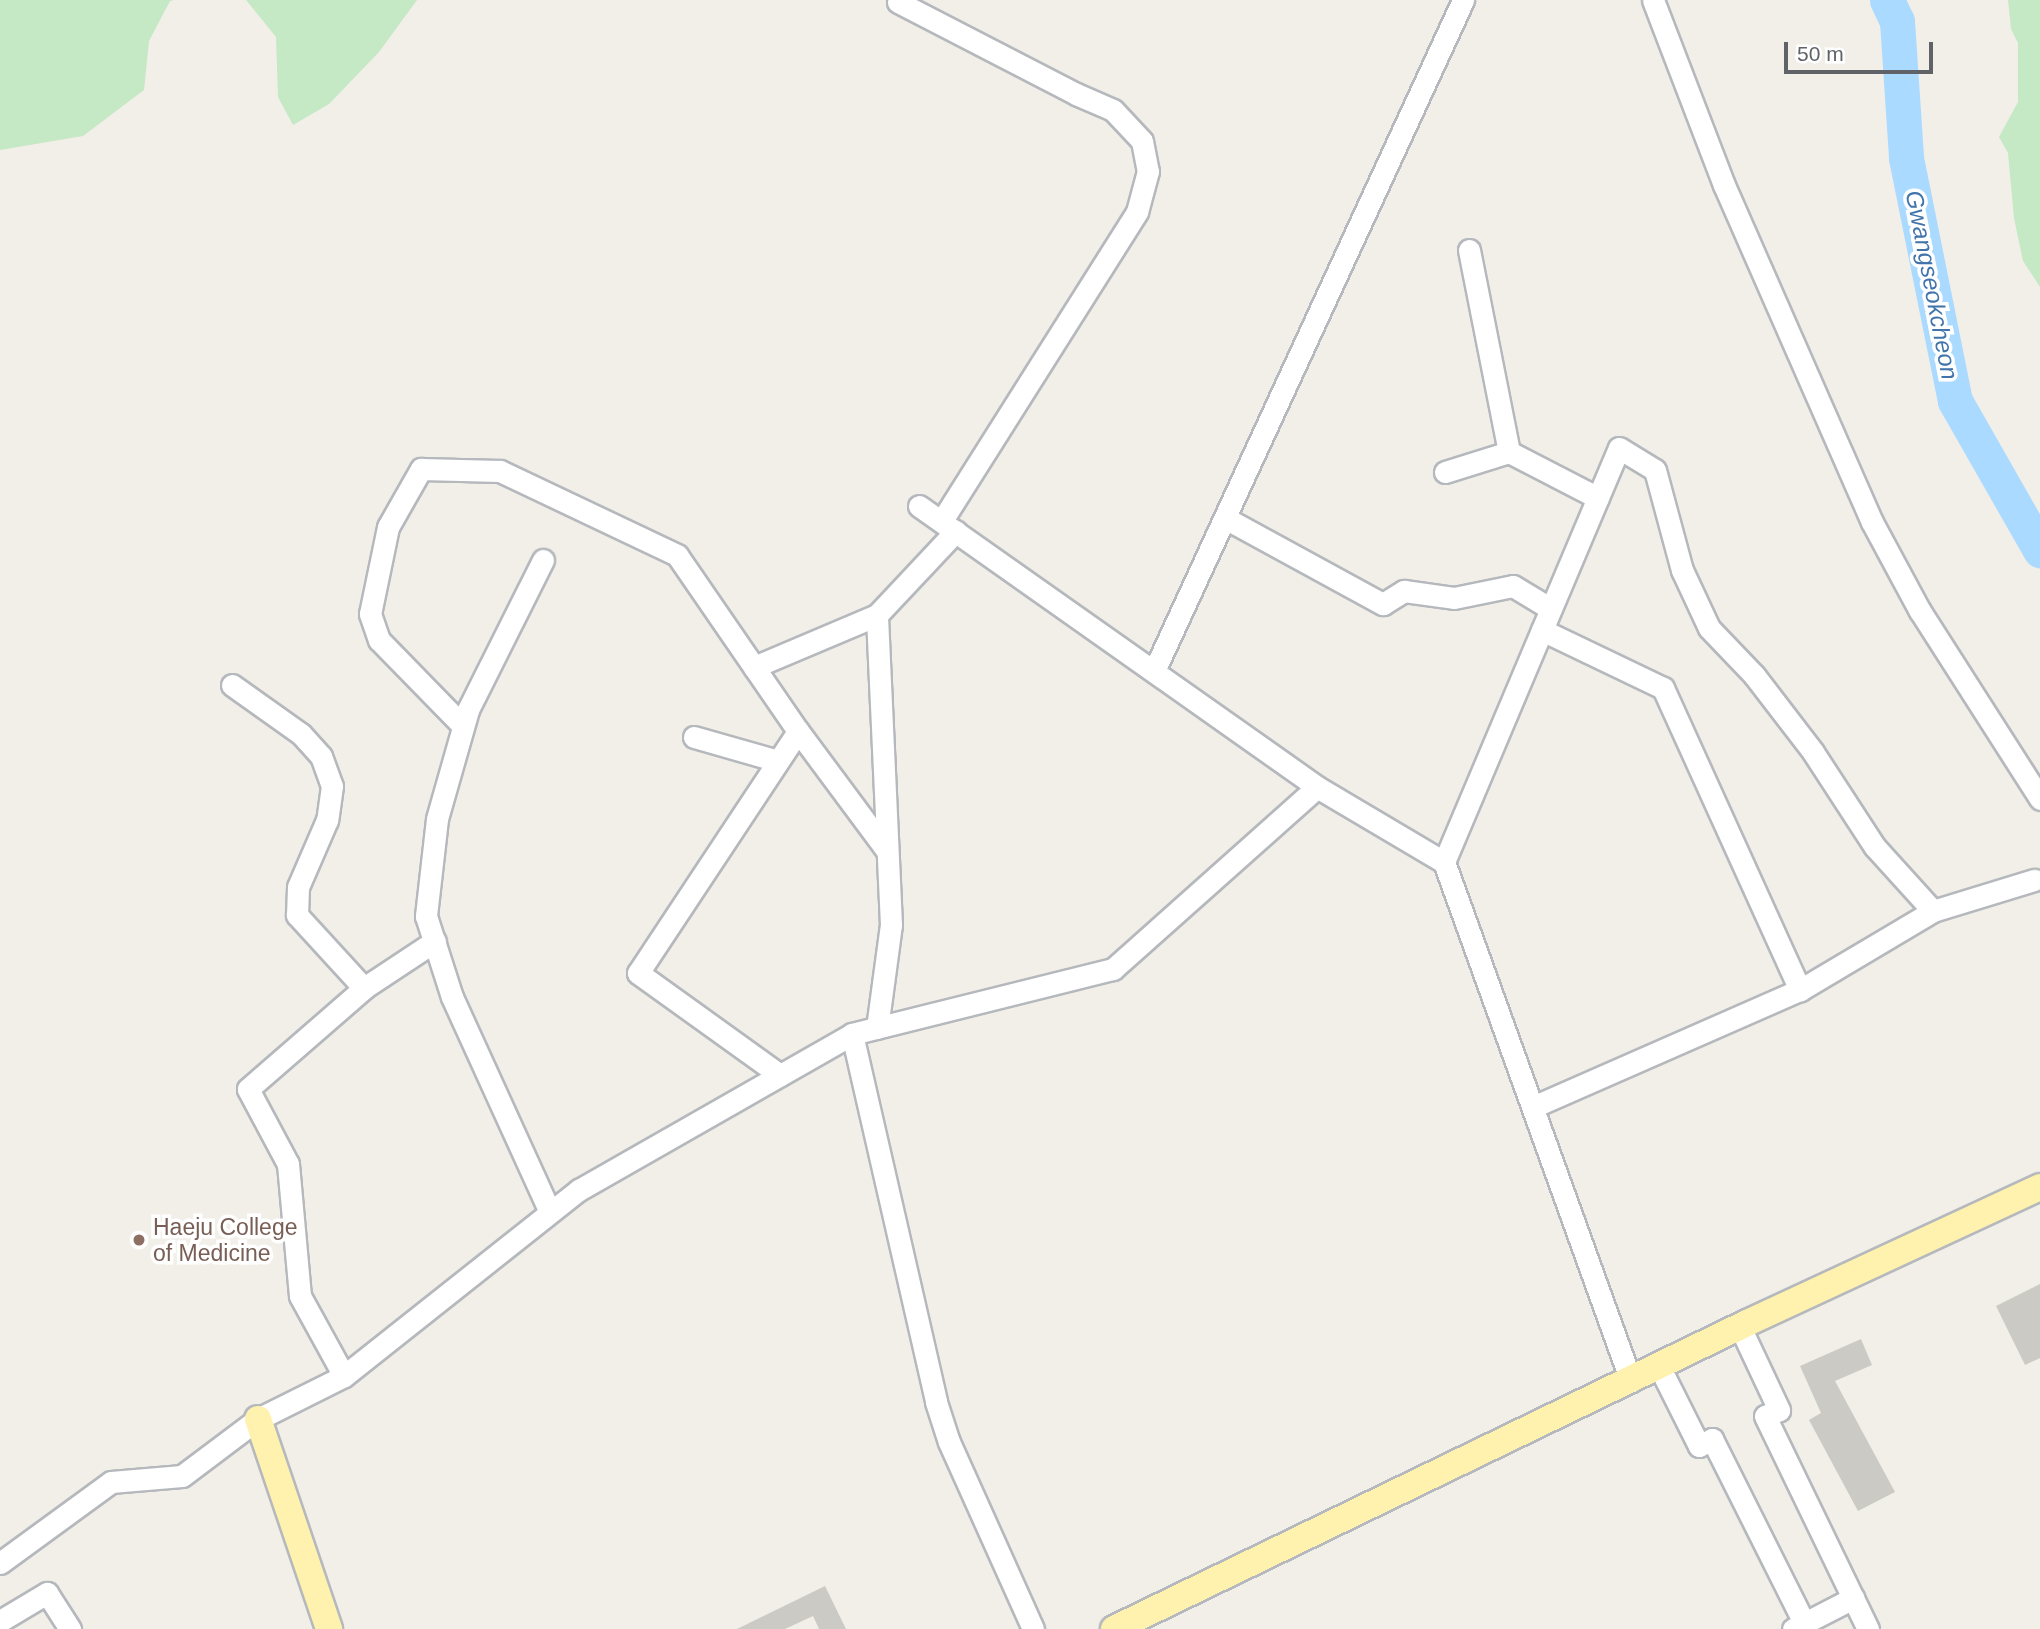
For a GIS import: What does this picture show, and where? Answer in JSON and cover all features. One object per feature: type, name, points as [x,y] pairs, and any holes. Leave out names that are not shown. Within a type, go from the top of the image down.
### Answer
[{"type":"main road","points":[[1114,1629],[1660,1368],[1740,1327],[2040,1187]]},
{"type":"main road","points":[[258,1419],[329,1629]]},
{"type":"street","points":[[1154,671],[1463,0]]},
{"type":"street","points":[[1653,0],[1724,185],[1871,522],[1920,611],[2040,799]]},
{"type":"street","points":[[754,667],[877,615],[949,526],[1137,212],[1148,171],[1142,141],[1113,110],[1076,94],[898,2]]},
{"type":"street","points":[[1469,250],[1509,452]]},
{"type":"street","points":[[1444,862],[1619,448],[1655,470],[1682,570],[1709,628],[1754,675],[1813,752],[1875,847],[1933,911]]},
{"type":"street","points":[[1445,472],[1509,452],[1598,498]]},
{"type":"street","points":[[463,726],[379,640],[370,614],[388,527],[421,469],[500,471],[677,555],[798,731],[887,851]]},
{"type":"street","points":[[919,506],[1317,787],[1444,862],[1631,1381]]},
{"type":"street","points":[[1225,518],[1383,604],[1404,592],[1454,598],[1513,586],[1551,609]]},
{"type":"street","points":[[543,560],[468,710],[437,819],[426,916],[452,997],[550,1212]]},
{"type":"street","points":[[877,615],[891,925],[877,1028]]},
{"type":"street","points":[[1542,630],[1663,688],[1800,990]]},
{"type":"street","points":[[232,685],[301,734],[321,756],[332,786],[327,820],[299,887],[298,915],[364,988]]},
{"type":"street","points":[[780,1075],[638,973],[798,731]]},
{"type":"street","points":[[694,737],[778,761]]},
{"type":"street","points":[[0,1563],[111,1482],[182,1476],[258,1419],[344,1376],[579,1190],[852,1034],[1113,969],[1317,787]]},
{"type":"street","points":[[1533,1107],[1800,990],[1933,911],[2034,880]]},
{"type":"street","points":[[344,1376],[300,1296],[288,1164],[248,1089],[364,988],[435,942]]},
{"type":"street","points":[[852,1034],[936,1402],[949,1442],[1033,1629]]},
{"type":"street","points":[[1740,1327],[1779,1410],[1765,1416],[1868,1629]]},
{"type":"street","points":[[1660,1368],[1699,1446],[1712,1439],[1801,1627],[1853,1598]]},
{"type":"street","points":[[0,1621],[47,1593],[69,1626]]},
{"type":"green space","points":[[0,0],[174,0],[170,1],[149,41],[144,90],[83,136],[0,150]]},
{"type":"green space","points":[[246,0],[417,0],[379,52],[329,104],[293,125],[278,97],[276,37]]},
{"type":"green space","points":[[2008,0],[2040,0],[2040,287],[2023,261],[2014,218],[2008,153],[1999,137],[2018,102],[2018,43],[2011,29]]},
{"type":"building","points":[[2040,1284],[2040,1358],[2025,1365],[1996,1306]]},
{"type":"building","points":[[1861,1339],[1872,1365],[1835,1381],[1895,1492],[1858,1511],[1809,1420],[1821,1413],[1800,1366]]},
{"type":"building","points":[[825,1586],[846,1629],[819,1629],[813,1616],[785,1629],[737,1629]]},
{"type":"waterway","name":"Gwangseokcheon","points":[[1887,0],[1897,21],[1906,158],[1955,401],[2040,550]]},
{"type":"place","name":"Haeju College of Medicine","points":[[139,1240]]}]
